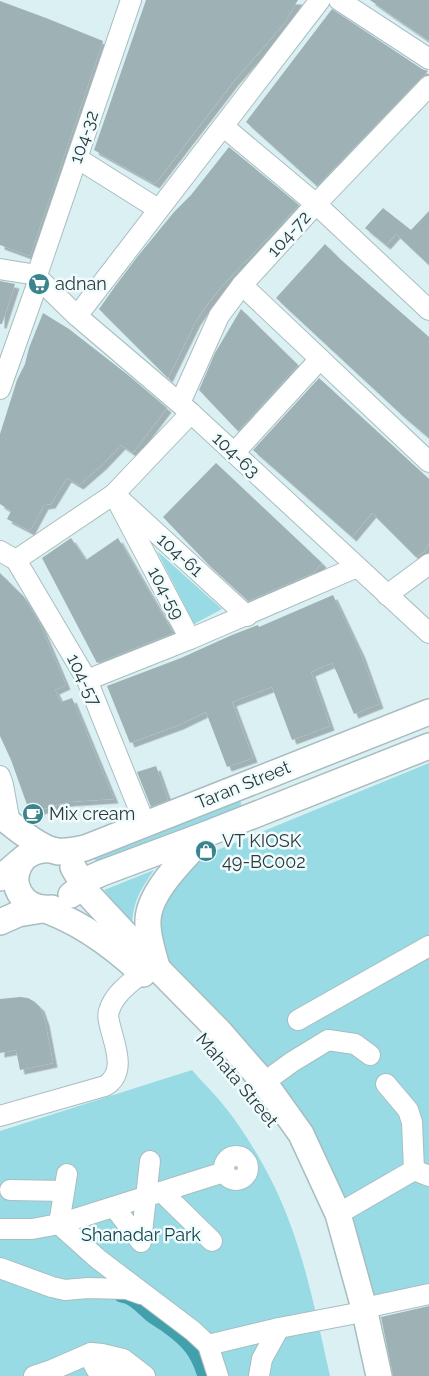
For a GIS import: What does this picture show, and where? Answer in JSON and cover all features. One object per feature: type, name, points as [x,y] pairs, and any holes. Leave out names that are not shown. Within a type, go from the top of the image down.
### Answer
[{"type":"main road","name":"Taran Street","points":[[59,889],[75,850],[85,848],[429,712]]},
{"type":"main road","name":"Taran Street","points":[[0,922],[18,914],[59,889],[429,746]]},
{"type":"main road","name":"Mahata Street","points":[[5,819],[34,840],[59,889],[65,918],[98,936],[150,971],[219,1031],[266,1085],[301,1134],[338,1214],[358,1311],[365,1376]]},
{"type":"main road","points":[[150,971],[148,918],[154,900],[168,876],[209,832]]},
{"type":"main road","points":[[41,849],[59,889],[27,902],[21,895],[10,868],[41,849]]},
{"type":"main road","name":"Mahata Street","points":[[59,889],[89,895],[257,1098],[294,1152],[327,1221],[379,1376]]},
{"type":"street","name":"104-32","points":[[0,390],[131,0]]},
{"type":"street","points":[[77,316],[320,0]]},
{"type":"street","points":[[339,0],[429,59]]},
{"type":"street","name":"104-72","points":[[8,556],[114,494],[186,408],[219,316],[242,285],[316,204],[429,86]]},
{"type":"street","points":[[223,126],[316,204],[429,310]]},
{"type":"street","points":[[77,158],[158,210]]},
{"type":"street","points":[[0,269],[38,277]]},
{"type":"street","name":"104-63","points":[[38,277],[77,316],[186,408],[429,633]]},
{"type":"street","points":[[242,285],[429,462]]},
{"type":"street","points":[[234,453],[320,359]]},
{"type":"street","name":"104-61","points":[[114,494],[247,616]]},
{"type":"street","name":"104-59","points":[[114,494],[190,639]]},
{"type":"street","name":"104-57","points":[[8,556],[87,680],[145,824]]},
{"type":"street","points":[[387,595],[429,564]]},
{"type":"street","points":[[87,680],[247,616],[357,567]]},
{"type":"street","points":[[0,776],[4,785],[5,819]]},
{"type":"street","points":[[298,1020],[429,946]]},
{"type":"street","points":[[0,1116],[110,1083],[117,1074],[118,1062],[108,1019],[109,1011],[116,997],[127,985],[150,971]]},
{"type":"street","points":[[266,1085],[270,1078],[292,1062],[328,1040],[355,1044],[370,1055]]},
{"type":"street","points":[[338,1214],[421,1173],[408,1110],[386,1084]]},
{"type":"street","points":[[114,1207],[141,1242],[154,1194],[150,1161]]},
{"type":"street","points":[[0,1229],[32,1229],[59,1224],[224,1172]]},
{"type":"street","points":[[10,1190],[66,1183],[59,1224]]},
{"type":"street","points":[[154,1194],[212,1241]]},
{"type":"street","points":[[59,1224],[98,1259],[194,1332],[208,1346],[218,1376]]},
{"type":"street","points":[[88,1288],[94,1279],[98,1259]]},
{"type":"street","points":[[0,1268],[52,1287],[66,1290],[88,1288],[127,1290],[145,1295]]},
{"type":"street","points":[[208,1346],[429,1294]]},
{"type":"street","points":[[259,1376],[262,1359],[279,1328]]},
{"type":"street","points":[[34,1376],[92,1353],[123,1359],[145,1376]]},
{"type":"street","points":[[92,1353],[91,1359],[95,1368],[102,1376],[112,1373],[121,1376]]},
{"type":"green space","points":[[157,551],[222,609],[194,624]]},
{"type":"green space","points":[[429,763],[429,1292],[371,1302],[260,1060],[162,953],[158,909],[180,876],[215,851]]},
{"type":"green space","points":[[239,797],[242,807],[97,864],[93,855]]},
{"type":"green space","points":[[154,870],[138,896],[132,924],[104,890]]},
{"type":"green space","name":"Shanadar Park","points":[[192,1070],[221,1102],[240,1127],[260,1159],[277,1192],[302,1259],[330,1376],[0,1376],[0,1131]]},
{"type":"building","points":[[146,0],[298,0],[283,25],[234,81],[155,184],[94,150]]},
{"type":"building","points":[[370,0],[429,0],[429,41],[391,15]]},
{"type":"building","points":[[0,1],[103,41],[30,256],[0,245]]},
{"type":"building","points":[[332,9],[422,69],[428,71],[317,186],[246,122]]},
{"type":"building","points":[[229,147],[299,205],[209,302],[196,321],[168,378],[99,309],[138,256],[174,212],[191,195]]},
{"type":"building","points":[[383,208],[411,230],[429,211],[429,265],[396,234],[386,245],[365,228]]},
{"type":"building","points":[[325,244],[429,337],[429,438],[276,298]]},
{"type":"building","points":[[0,281],[15,284],[2,324],[0,324]]},
{"type":"building","points":[[241,309],[298,365],[238,431],[199,390],[215,353]]},
{"type":"building","points":[[43,313],[69,329],[167,408],[133,453],[121,445],[79,485],[67,478],[51,504],[44,505],[30,531],[7,519],[11,511],[0,504],[0,434],[17,380],[25,364],[29,348]]},
{"type":"building","points":[[319,378],[429,479],[429,543],[425,551],[416,557],[372,513],[352,537],[253,450]]},
{"type":"building","points":[[216,463],[322,563],[313,573],[248,601],[209,565],[163,517]]},
{"type":"building","points":[[71,538],[86,560],[118,538],[173,633],[97,663],[42,558]]},
{"type":"building","points":[[0,573],[24,597],[40,624],[66,685],[55,690],[61,702],[72,698],[114,799],[67,802],[30,813],[11,760],[0,736]]},
{"type":"building","points":[[333,595],[361,654],[379,704],[354,714],[332,663],[311,672],[330,726],[292,740],[272,687],[232,702],[253,758],[227,767],[206,712],[179,725],[130,743],[107,686],[181,658],[232,635],[258,625],[259,627]]},
{"type":"building","points":[[156,766],[168,800],[151,807],[137,772]]},
{"type":"building","points":[[28,998],[40,1007],[45,1021],[53,1063],[20,1070],[16,1050],[0,1053],[0,999]]},
{"type":"building","points":[[429,1306],[429,1376],[393,1376],[381,1317]]},
{"type":"waterway","points":[[121,1295],[133,1299],[152,1316],[182,1337],[196,1354],[205,1376]]},
{"type":"place","name":"adnan","points":[[39,284]]},
{"type":"place","name":"Mix cream","points":[[33,814]]},
{"type":"place","name":"VT KIOSK 49-BC002","points":[[206,851]]}]
